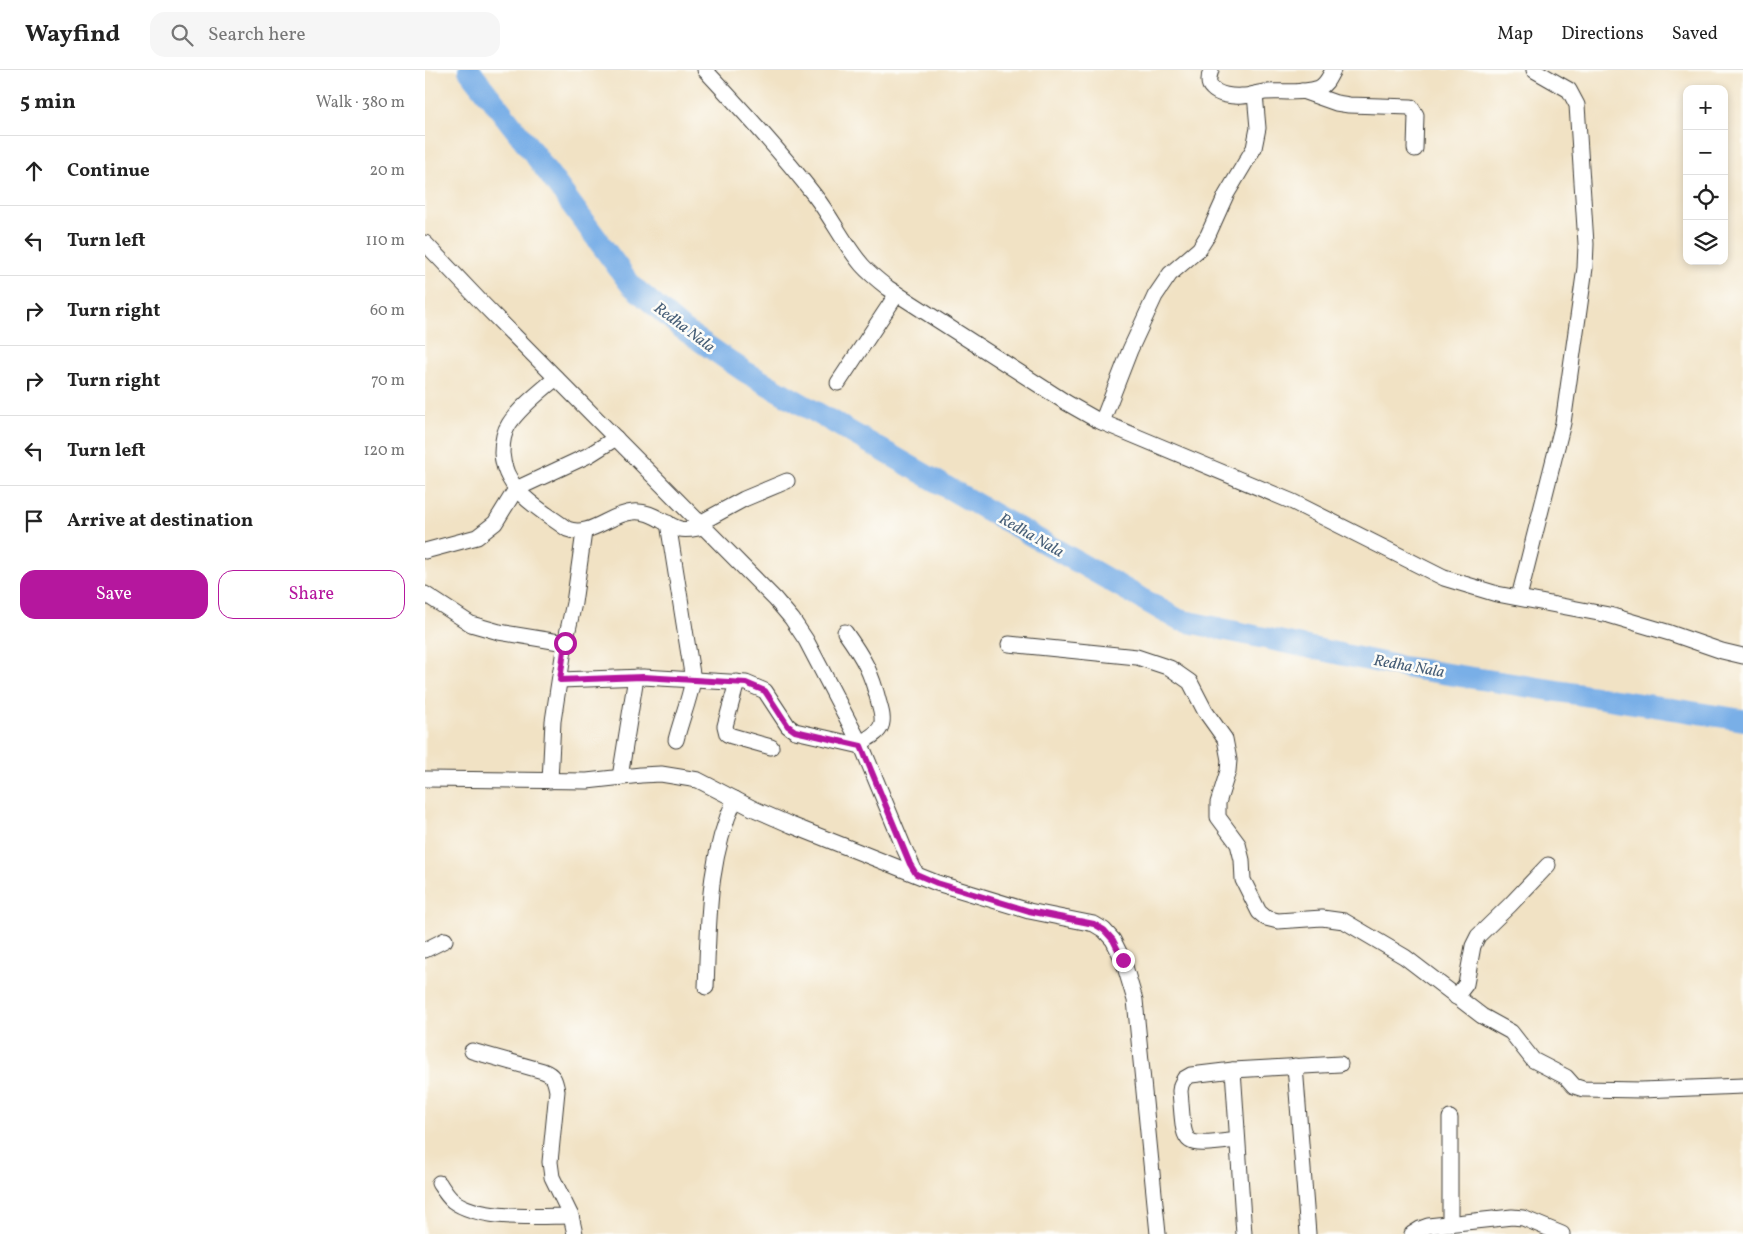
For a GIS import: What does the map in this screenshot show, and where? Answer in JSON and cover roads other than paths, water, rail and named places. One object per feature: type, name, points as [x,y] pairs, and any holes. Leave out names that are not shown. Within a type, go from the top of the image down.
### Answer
[{"type":"street","points":[[705,70],[792,166],[821,203],[846,244],[863,266],[897,294],[1067,403],[1102,422],[1293,502],[1444,578],[1497,594],[1609,615],[1670,632],[1722,651],[1743,656]]},
{"type":"street","points":[[1211,70],[1209,79],[1213,90],[1241,96],[1317,88],[1323,85],[1333,70]]},
{"type":"street","points":[[1519,597],[1563,423],[1585,268],[1586,244],[1577,105],[1569,90],[1533,70]]},
{"type":"street","points":[[1302,91],[1349,105],[1411,107],[1416,115],[1415,149]]},
{"type":"street","points":[[1102,422],[1130,350],[1155,296],[1174,270],[1199,249],[1208,235],[1226,195],[1255,148],[1258,128],[1255,94]]},
{"type":"street","points":[[425,243],[775,599],[792,619],[806,640],[861,745],[916,874]]},
{"type":"street","points":[[838,383],[897,294]]},
{"type":"street","points":[[556,378],[514,417],[508,425],[503,436],[503,464],[507,476],[516,489],[567,529],[583,532],[622,514],[634,512],[649,513],[679,529],[687,530],[701,525],[736,503],[787,481]]},
{"type":"street","points":[[425,551],[477,537],[495,523],[516,489],[589,454],[616,438]]},
{"type":"street","points":[[668,523],[693,680],[689,702],[681,720],[676,740]]},
{"type":"street","points":[[550,782],[553,721],[565,643],[575,602],[583,532]]},
{"type":"street","points":[[425,594],[471,624],[499,632],[565,643]]},
{"type":"street","points":[[845,632],[869,670],[882,716],[882,725],[879,730],[861,745]]},
{"type":"street","points":[[1009,644],[1137,657],[1170,668],[1190,682],[1205,711],[1225,738],[1229,760],[1228,771],[1218,803],[1218,817],[1238,844],[1243,860],[1243,880],[1259,912],[1266,918],[1278,921],[1322,918],[1344,921],[1405,957],[1482,1016],[1511,1032],[1533,1060],[1566,1077],[1574,1086],[1583,1089],[1641,1090],[1743,1086]]},
{"type":"street","points":[[560,680],[636,677],[746,683],[765,691],[788,726],[795,731],[861,745]]},
{"type":"street","points":[[621,777],[636,677]]},
{"type":"street","points":[[737,682],[725,726],[727,734],[771,747]]},
{"type":"street","points":[[425,778],[550,782],[587,781],[661,774],[698,780],[791,825],[937,883],[1029,911],[1094,924],[1104,930],[1113,940],[1123,960],[1135,1000],[1158,1234]]},
{"type":"street","points":[[706,987],[713,876],[719,839],[735,799]]},
{"type":"street","points":[[1456,997],[1466,984],[1473,946],[1478,936],[1548,865]]},
{"type":"street","points":[[425,950],[445,940]]},
{"type":"street","points":[[472,1051],[543,1071],[551,1074],[555,1079],[557,1091],[550,1162],[552,1177],[571,1216],[575,1234]]},
{"type":"street","points":[[1237,1140],[1194,1144],[1187,1140],[1184,1134],[1179,1091],[1184,1079],[1191,1075],[1233,1070],[1340,1064]]},
{"type":"street","points":[[1295,1066],[1308,1234]]},
{"type":"street","points":[[1233,1070],[1244,1234]]},
{"type":"street","points":[[1450,1224],[1451,1118]]},
{"type":"street","points":[[439,1183],[447,1195],[463,1207],[501,1216],[571,1216]]},
{"type":"street","points":[[1412,1234],[1428,1226],[1512,1217],[1523,1218],[1562,1234]]},
{"type":"waterway","name":"Redha Nala","points":[[469,70],[526,143],[631,285],[680,327],[744,371],[1179,620],[1397,666],[1743,720]]}]
